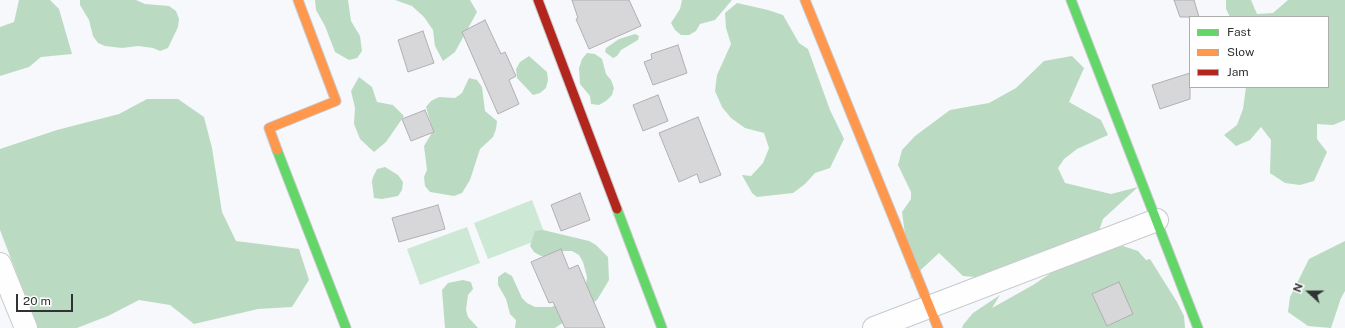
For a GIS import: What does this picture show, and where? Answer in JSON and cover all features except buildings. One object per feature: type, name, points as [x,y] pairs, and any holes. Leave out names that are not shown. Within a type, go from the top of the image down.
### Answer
[{"type":"street","points":[[298,0],[336,101],[269,128],[346,328]]},
{"type":"street","points":[[538,0],[662,328]]},
{"type":"street","points":[[805,0],[938,328]]},
{"type":"street","points":[[1070,0],[1198,328]]},
{"type":"street","points":[[874,328],[930,308],[1157,220]]},
{"type":"street","points":[[0,264],[26,328]]},
{"type":"green space","points":[[19,0],[50,0],[59,9],[72,54],[41,57],[29,67],[0,76],[0,27],[14,22]]},
{"type":"green space","points":[[80,0],[136,0],[145,4],[169,6],[176,11],[179,19],[178,27],[168,48],[160,51],[153,48],[138,46],[122,48],[105,46],[98,43],[93,36],[89,20],[80,5]]},
{"type":"green space","points":[[315,0],[348,0],[351,21],[360,36],[362,51],[357,58],[349,60],[335,52],[325,26],[316,10]]},
{"type":"green space","points":[[395,0],[470,0],[477,12],[455,52],[443,61],[435,46],[433,30],[424,17],[412,6]]},
{"type":"green space","points":[[682,0],[732,0],[715,20],[700,24],[696,31],[689,35],[681,35],[675,30],[671,23],[680,9]]},
{"type":"green space","points":[[1226,0],[1251,0],[1257,14],[1273,13],[1288,0],[1345,0],[1345,120],[1333,125],[1317,124],[1317,139],[1327,152],[1314,181],[1300,185],[1285,183],[1270,173],[1271,140],[1261,127],[1250,140],[1236,146],[1224,135],[1237,125],[1243,109],[1246,88],[1329,88],[1329,16],[1230,16],[1226,9]]},
{"type":"green space","points":[[737,3],[783,15],[799,43],[808,49],[830,110],[844,139],[830,168],[815,173],[805,184],[793,193],[757,197],[752,193],[742,175],[751,176],[763,163],[769,148],[764,133],[745,128],[731,118],[722,107],[715,91],[717,75],[731,44],[726,28],[725,13]]},
{"type":"green space","points":[[635,34],[639,36],[638,40],[621,50],[617,56],[613,58],[605,52],[606,48],[619,39]]},
{"type":"green space","points":[[587,53],[595,54],[602,59],[606,74],[611,80],[614,88],[612,95],[599,105],[591,104],[590,96],[580,84],[579,68],[582,59]]},
{"type":"green space","points":[[529,56],[547,72],[548,80],[546,88],[540,93],[533,95],[517,78],[516,69],[520,62]]},
{"type":"green space","points":[[1072,56],[1084,68],[1069,102],[1101,120],[1108,135],[1077,149],[1064,159],[1058,168],[1065,183],[1111,194],[1138,187],[1103,219],[1098,234],[999,279],[963,276],[939,253],[911,279],[902,212],[911,199],[911,192],[898,165],[902,150],[915,136],[950,110],[989,103],[1016,88],[1044,61]]},
{"type":"green space","points":[[359,77],[372,87],[377,102],[393,105],[404,116],[386,142],[374,152],[360,139],[354,124],[355,108],[351,91]]},
{"type":"green space","points":[[469,78],[477,80],[482,87],[485,111],[497,121],[496,129],[493,137],[480,149],[470,180],[462,193],[454,196],[430,192],[425,186],[424,177],[427,170],[424,146],[433,131],[426,107],[431,101],[439,97],[455,98],[462,93]]},
{"type":"green space","points":[[147,99],[178,99],[204,117],[212,148],[222,212],[236,241],[299,249],[309,280],[292,307],[258,309],[194,324],[170,305],[139,300],[108,316],[77,328],[33,328],[28,321],[23,290],[0,230],[0,149],[57,130],[119,114]]},
{"type":"green space","points":[[385,167],[398,175],[403,182],[402,190],[398,196],[382,199],[374,198],[372,182],[371,185],[373,177],[377,169]]},
{"type":"green space","points":[[532,200],[546,237],[488,259],[474,223]]},
{"type":"green space","points":[[467,227],[480,263],[420,285],[407,249]]},
{"type":"green space","points":[[543,230],[589,241],[596,245],[608,257],[609,280],[597,300],[555,328],[515,328],[516,320],[510,314],[506,299],[498,285],[498,277],[505,272],[512,276],[522,298],[527,303],[535,307],[551,307],[559,304],[586,285],[587,277],[583,262],[579,255],[572,251],[564,251],[549,256],[541,256],[534,252],[530,246],[535,231]]},
{"type":"green space","points":[[1345,241],[1345,291],[1341,298],[1331,328],[1308,326],[1288,312],[1290,297],[1309,259]]},
{"type":"green space","points":[[1123,246],[1138,251],[1146,260],[1150,259],[1177,302],[1184,316],[1185,328],[962,328],[973,313],[1000,295],[992,308],[1033,285],[1060,267],[1107,248]]},
{"type":"green space","points":[[463,280],[471,282],[473,289],[468,295],[466,310],[468,317],[478,328],[445,328],[442,290],[448,283]]},
{"type":"traffic: fast","points":[[1071,0],[1198,328]]},
{"type":"traffic: fast","points":[[277,150],[346,328]]},
{"type":"traffic: fast","points":[[617,209],[662,328]]},
{"type":"traffic: slow","points":[[277,150],[269,128],[336,101],[298,0]]},
{"type":"traffic: slow","points":[[805,0],[938,328]]},
{"type":"traffic: jam","points":[[538,0],[617,209]]}]
